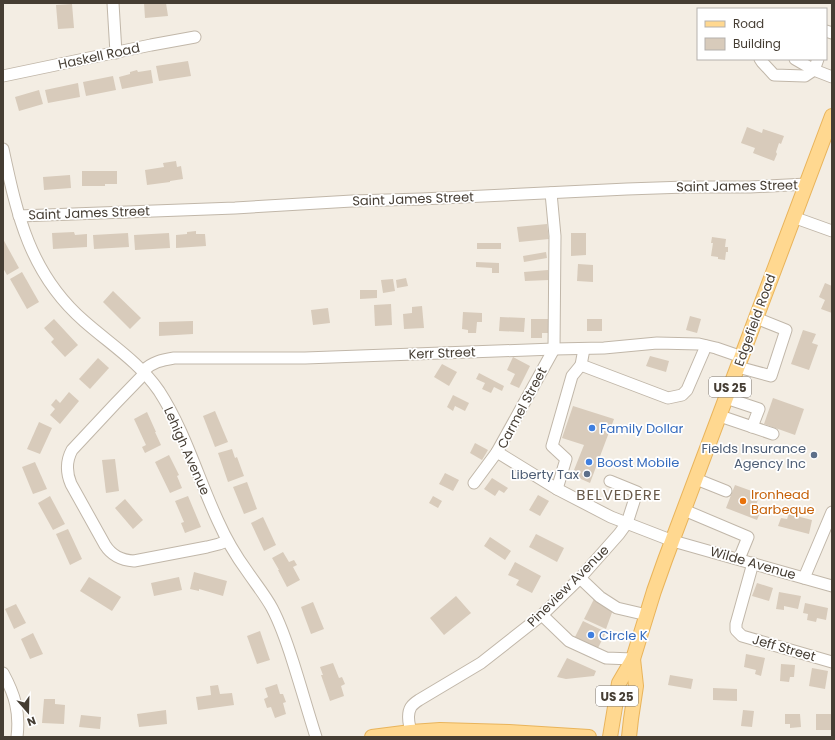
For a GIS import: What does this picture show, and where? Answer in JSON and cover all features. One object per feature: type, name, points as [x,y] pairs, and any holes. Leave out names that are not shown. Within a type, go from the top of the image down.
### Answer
[{"type":"main road","name":"Edgefield Road","points":[[610,737],[619,683],[633,660],[654,591],[832,116]]},
{"type":"main road","name":"Edgefield Road","points":[[629,737],[636,686],[633,660]]},
{"type":"main road","points":[[372,737],[412,735],[440,730],[509,732],[589,737]]},
{"type":"street","points":[[113,3],[116,53]]},
{"type":"street","name":"Haskell Road","points":[[3,76],[195,37]]},
{"type":"street","points":[[761,60],[774,75],[805,76],[814,70],[818,60]]},
{"type":"street","points":[[797,60],[814,70],[832,77]]},
{"type":"street","name":"Lehigh Avenue","points":[[3,149],[12,194],[25,236],[49,282],[83,321],[128,357],[144,372],[158,389],[165,401],[184,438],[215,514],[228,541],[263,593],[278,621],[299,681],[316,737]]},
{"type":"street","name":"Saint James Street","points":[[19,216],[234,208],[635,188],[750,187],[806,184]]},
{"type":"street","name":"Carmel Street","points":[[551,193],[554,236],[554,349],[497,452],[557,488],[611,517],[673,541]]},
{"type":"street","points":[[794,217],[832,231]]},
{"type":"street","name":"Kerr Street","points":[[228,541],[207,547],[134,561],[120,559],[109,551],[105,545],[68,477],[67,463],[72,450],[148,366],[157,361],[174,358],[304,358],[584,349],[658,342],[698,344],[706,346],[771,376],[786,330],[756,318]]},
{"type":"street","points":[[581,365],[668,398],[675,397],[682,395],[687,390],[706,346]]},
{"type":"street","points":[[557,488],[566,459],[552,446],[572,376],[581,365],[584,349]]},
{"type":"street","points":[[726,398],[759,409],[752,427]]},
{"type":"street","points":[[720,416],[774,434]]},
{"type":"street","points":[[474,483],[497,452]]},
{"type":"street","points":[[696,479],[726,491]]},
{"type":"street","name":"Pineview Avenue","points":[[412,735],[409,711],[412,706],[419,700],[481,663],[542,616],[580,578],[619,534],[627,523],[637,492],[610,481]]},
{"type":"street","points":[[684,510],[748,537],[739,559]]},
{"type":"street","points":[[804,578],[832,512]]},
{"type":"street","name":"Wilde Avenue","points":[[673,541],[832,586]]},
{"type":"street","name":"Jeff Street","points":[[753,563],[736,624],[736,630],[742,636],[832,662]]},
{"type":"street","points":[[580,578],[600,597],[617,608],[647,615]]},
{"type":"street","points":[[542,616],[569,641],[606,658],[633,660]]},
{"type":"street","points":[[3,673],[14,695],[18,726],[17,737]]},
{"type":"building","points":[[144,3],[166,3],[168,16],[145,18]]},
{"type":"building","points":[[72,4],[74,28],[58,29],[56,5]]},
{"type":"building","points":[[188,61],[191,76],[159,81],[156,66]]},
{"type":"building","points":[[137,70],[138,72],[151,70],[153,83],[122,89],[119,77]]},
{"type":"building","points":[[113,76],[116,90],[86,96],[83,82]]},
{"type":"building","points":[[78,83],[80,97],[48,103],[45,90]]},
{"type":"building","points":[[39,90],[43,104],[19,111],[15,97]]},
{"type":"building","points":[[747,127],[762,133],[763,129],[784,136],[781,144],[779,143],[774,161],[753,153],[755,148],[741,143]]},
{"type":"building","points":[[176,161],[177,167],[181,166],[183,179],[147,185],[145,170],[164,167],[163,163]]},
{"type":"building","points":[[82,171],[117,171],[117,184],[105,184],[105,186],[82,186]]},
{"type":"building","points":[[70,175],[71,188],[44,190],[43,177]]},
{"type":"building","points":[[547,224],[549,239],[519,242],[517,227]]},
{"type":"building","points":[[196,231],[196,234],[205,234],[206,246],[176,248],[176,235]]},
{"type":"building","points":[[74,232],[75,235],[87,234],[87,247],[53,249],[52,233]]},
{"type":"building","points":[[128,233],[129,247],[94,249],[93,235]]},
{"type":"building","points":[[169,233],[170,248],[135,250],[134,235]]},
{"type":"building","points":[[571,233],[586,233],[586,255],[571,256]]},
{"type":"building","points":[[712,237],[726,239],[725,247],[728,247],[728,252],[726,252],[725,260],[711,256],[713,243],[711,243]]},
{"type":"building","points":[[3,239],[19,268],[7,275],[3,268]]},
{"type":"building","points":[[477,243],[501,243],[501,249],[477,249]]},
{"type":"building","points":[[546,252],[547,258],[524,262],[523,256]]},
{"type":"building","points":[[476,262],[499,263],[499,273],[492,273],[492,268],[476,267]]},
{"type":"building","points":[[578,264],[593,265],[593,282],[577,281]]},
{"type":"building","points":[[548,270],[549,280],[525,281],[524,272]]},
{"type":"building","points":[[22,272],[39,302],[27,309],[10,279]]},
{"type":"building","points":[[406,278],[408,286],[397,288],[396,280]]},
{"type":"building","points":[[393,279],[395,291],[383,293],[381,280]]},
{"type":"building","points":[[825,283],[832,286],[832,313],[821,309],[825,300],[819,297]]},
{"type":"building","points":[[360,290],[377,290],[377,298],[360,299]]},
{"type":"building","points":[[113,291],[141,318],[130,329],[103,302]]},
{"type":"building","points":[[391,304],[392,325],[375,326],[374,305]]},
{"type":"building","points":[[422,306],[424,328],[404,329],[403,314],[412,313],[412,307]]},
{"type":"building","points":[[328,308],[330,323],[313,325],[311,310]]},
{"type":"building","points":[[463,312],[482,313],[482,322],[477,322],[476,333],[468,333],[468,330],[462,329]]},
{"type":"building","points":[[690,316],[701,319],[697,333],[686,330]]},
{"type":"building","points":[[500,317],[525,318],[524,332],[499,331]]},
{"type":"building","points":[[54,319],[78,345],[65,357],[51,342],[54,339],[44,328]]},
{"type":"building","points":[[531,319],[551,319],[551,333],[542,333],[542,338],[531,338]]},
{"type":"building","points":[[587,319],[602,319],[602,331],[587,331]]},
{"type":"building","points":[[193,321],[193,334],[159,336],[159,322]]},
{"type":"building","points":[[803,330],[816,334],[812,343],[818,345],[809,370],[791,364]]},
{"type":"building","points":[[650,356],[669,361],[666,372],[646,366]]},
{"type":"building","points":[[513,357],[530,366],[519,388],[510,384],[515,374],[507,370]]},
{"type":"building","points":[[98,358],[109,368],[90,389],[79,379]]},
{"type":"building","points":[[442,364],[457,372],[449,386],[434,377]]},
{"type":"building","points":[[479,373],[504,386],[502,391],[494,387],[491,393],[482,389],[485,383],[476,379]]},
{"type":"building","points":[[69,392],[79,401],[60,424],[50,415],[55,409],[51,405],[56,399],[60,403]]},
{"type":"building","points":[[453,395],[469,403],[465,411],[455,406],[453,411],[447,407]]},
{"type":"building","points":[[773,398],[804,409],[795,435],[764,424]]},
{"type":"building","points":[[573,406],[614,419],[590,483],[572,475],[584,445],[562,438]]},
{"type":"building","points":[[215,411],[228,442],[215,447],[203,416]]},
{"type":"building","points":[[147,412],[161,445],[145,453],[142,447],[146,445],[134,419]]},
{"type":"building","points":[[39,422],[52,428],[40,454],[27,449]]},
{"type":"building","points":[[475,443],[488,450],[482,460],[470,453]]},
{"type":"building","points":[[232,449],[235,458],[237,457],[244,476],[228,482],[218,453]]},
{"type":"building","points":[[169,455],[179,475],[177,476],[182,488],[170,493],[155,462]]},
{"type":"building","points":[[115,459],[119,491],[106,493],[102,460]]},
{"type":"building","points":[[35,462],[47,489],[33,494],[22,467]]},
{"type":"building","points":[[445,473],[459,480],[453,491],[439,484]]},
{"type":"building","points":[[492,478],[508,488],[504,493],[499,490],[495,496],[484,489]]},
{"type":"building","points":[[247,482],[257,509],[244,514],[233,487]]},
{"type":"building","name":"Ironhead Barbeque","points":[[735,485],[760,494],[754,511],[760,513],[757,520],[726,508]]},
{"type":"building","points":[[538,495],[549,501],[540,516],[529,510]]},
{"type":"building","points":[[50,496],[65,524],[53,530],[38,503]]},
{"type":"building","points":[[188,496],[201,527],[185,533],[181,523],[184,522],[175,501]]},
{"type":"building","points":[[433,496],[442,501],[438,508],[429,503]]},
{"type":"building","points":[[125,499],[143,520],[133,529],[115,508]]},
{"type":"building","points":[[789,514],[812,520],[809,534],[778,526],[781,518],[787,519]]},
{"type":"building","points":[[263,517],[276,545],[264,551],[251,523]]},
{"type":"building","points":[[68,529],[82,559],[70,565],[56,534]]},
{"type":"building","points":[[536,534],[564,548],[557,562],[529,547]]},
{"type":"building","points":[[490,537],[511,551],[505,560],[484,546]]},
{"type":"building","points":[[283,552],[289,562],[294,560],[297,565],[293,567],[300,580],[287,587],[272,558]]},
{"type":"building","points":[[515,562],[541,576],[532,593],[516,585],[519,580],[508,575]]},
{"type":"building","points":[[194,572],[227,581],[223,596],[199,589],[199,591],[190,589]]},
{"type":"building","points":[[89,577],[121,597],[112,611],[80,591]]},
{"type":"building","points":[[179,577],[182,590],[154,596],[151,583]]},
{"type":"building","points":[[757,583],[773,588],[769,601],[752,596]]},
{"type":"building","points":[[779,592],[801,596],[798,609],[784,606],[784,610],[776,609]]},
{"type":"building","points":[[456,596],[471,613],[444,635],[430,618]]},
{"type":"building","points":[[594,599],[614,607],[606,629],[584,619]]},
{"type":"building","points":[[313,602],[324,629],[311,634],[301,607]]},
{"type":"building","points":[[805,603],[828,608],[826,620],[817,618],[816,622],[807,620],[808,614],[803,613]]},
{"type":"building","points":[[16,604],[26,623],[14,629],[5,609]]},
{"type":"building","points":[[583,621],[606,632],[598,648],[575,637]]},
{"type":"building","points":[[260,631],[270,660],[257,664],[247,636]]},
{"type":"building","points":[[33,633],[43,654],[30,659],[21,639]]},
{"type":"building","points":[[746,654],[765,658],[761,676],[755,674],[756,670],[744,667]]},
{"type":"building","points":[[567,658],[596,671],[594,676],[566,679],[557,677]]},
{"type":"building","points":[[333,663],[339,678],[342,677],[345,684],[341,686],[344,696],[330,701],[321,675],[323,675],[320,667]]},
{"type":"building","points":[[781,664],[795,665],[794,677],[790,677],[789,682],[780,681]]},
{"type":"building","points":[[812,668],[828,671],[825,689],[809,686]]},
{"type":"building","points":[[670,675],[693,679],[691,689],[668,685]]},
{"type":"building","points":[[277,684],[280,694],[283,694],[286,702],[283,703],[286,714],[275,718],[271,707],[267,708],[264,699],[268,697],[265,688]]},
{"type":"building","points":[[218,685],[220,694],[232,693],[234,705],[198,710],[196,697],[211,695],[210,686]]},
{"type":"building","points":[[713,688],[737,689],[737,701],[713,700]]},
{"type":"building","points":[[44,699],[55,699],[55,704],[65,705],[64,724],[42,723]]},
{"type":"building","points":[[166,710],[167,724],[139,727],[137,714]]},
{"type":"building","points":[[743,710],[754,711],[752,727],[741,726]]},
{"type":"building","points":[[785,714],[800,714],[801,727],[790,728],[790,724],[785,724]]},
{"type":"building","points":[[816,714],[832,714],[832,730],[816,730]]},
{"type":"building","points":[[81,715],[101,717],[100,729],[79,727]]},
{"type":"place","name":"Family Dollar","points":[[592,428]]},
{"type":"place","name":"Fields Insurance Agency Inc","points":[[814,455]]},
{"type":"place","name":"Boost Mobile","points":[[589,462]]},
{"type":"place","name":"Liberty Tax","points":[[587,474]]},
{"type":"place","name":"Ironhead Barbeque","points":[[743,501]]},
{"type":"place","name":"Circle K","points":[[591,635]]},
{"type":"district","name":"BELVEDERE","points":[[619,494]]}]
